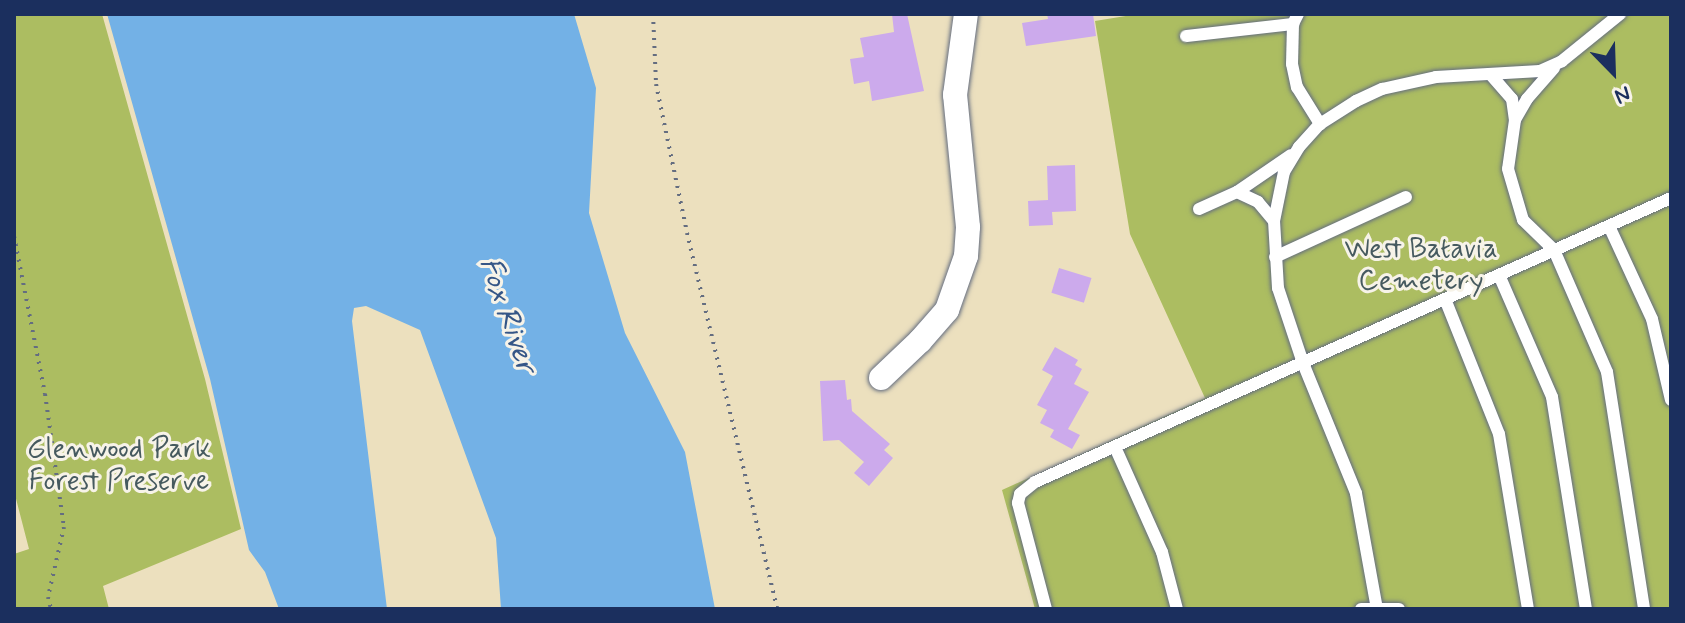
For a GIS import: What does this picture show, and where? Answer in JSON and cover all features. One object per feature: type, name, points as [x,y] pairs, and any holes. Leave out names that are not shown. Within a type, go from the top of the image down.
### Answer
[{"type":"street","points":[[881,378],[947,310],[966,256],[968,227],[955,95],[966,14]]},
{"type":"lane","points":[[1515,120],[1527,99],[1562,61],[1620,14]]},
{"type":"lane","points":[[1186,36],[1296,19],[1292,64],[1297,87],[1320,124]]},
{"type":"lane","points":[[1376,608],[1356,493],[1285,317],[1275,257],[1274,221],[1284,172],[1299,147],[1320,124],[1356,101],[1395,85],[1436,77],[1525,74],[1562,61]]},
{"type":"lane","points":[[1491,75],[1512,99],[1515,120],[1508,169],[1511,188],[1523,220],[1554,250],[1607,372],[1644,609]]},
{"type":"lane","points":[[1199,209],[1237,192],[1299,147]]},
{"type":"lane","points":[[1237,192],[1258,202],[1274,221]]},
{"type":"lane","points":[[1275,257],[1406,197]]},
{"type":"lane","points":[[1046,609],[1019,513],[1020,494],[1035,482],[1671,198]]},
{"type":"lane","points":[[1609,226],[1652,319],[1671,400]]},
{"type":"lane","points":[[1499,275],[1552,397],[1586,609]]},
{"type":"lane","points":[[1445,299],[1499,434],[1528,609]]},
{"type":"lane","points":[[1115,447],[1162,552],[1177,609]]},
{"type":"lane","points":[[1361,609],[1399,609]]},
{"type":"path","points":[[653,14],[656,84],[687,233],[777,609]]},
{"type":"path","points":[[14,236],[45,394],[64,527],[48,597],[51,609]]},
{"type":"green space","name":"Glenwood Park Forest Preserve","points":[[14,14],[102,14],[205,379],[241,529],[103,586],[109,609],[14,609],[14,554],[29,549],[14,491]]},
{"type":"green space","name":"West Batavia Cemetery","points":[[1138,14],[1671,14],[1671,609],[1035,609],[1002,490],[1205,398],[1130,234],[1095,21]]},
{"type":"water","name":"Fox River","points":[[107,14],[574,14],[596,88],[589,213],[625,333],[685,452],[715,609],[501,609],[496,538],[420,330],[366,306],[354,308],[352,321],[387,609],[279,609],[265,572],[249,550],[210,379]]},
{"type":"building","points":[[892,14],[907,14],[924,91],[872,101],[869,81],[854,84],[850,59],[864,57],[860,38],[894,32]]},
{"type":"building","points":[[1047,14],[1093,14],[1096,36],[1026,46],[1022,23],[1048,19]]},
{"type":"building","points":[[1075,165],[1076,211],[1052,212],[1053,225],[1029,226],[1028,201],[1048,200],[1047,166]]},
{"type":"building","points":[[1059,268],[1092,278],[1084,303],[1051,293]]},
{"type":"building","points":[[1055,347],[1078,360],[1075,365],[1082,369],[1074,384],[1089,392],[1068,429],[1080,435],[1072,449],[1050,437],[1054,430],[1040,423],[1047,410],[1037,405],[1053,376],[1042,370]]},
{"type":"building","points":[[845,380],[847,400],[851,399],[852,411],[890,444],[884,450],[893,458],[869,486],[854,473],[864,462],[839,440],[823,441],[820,381]]}]
